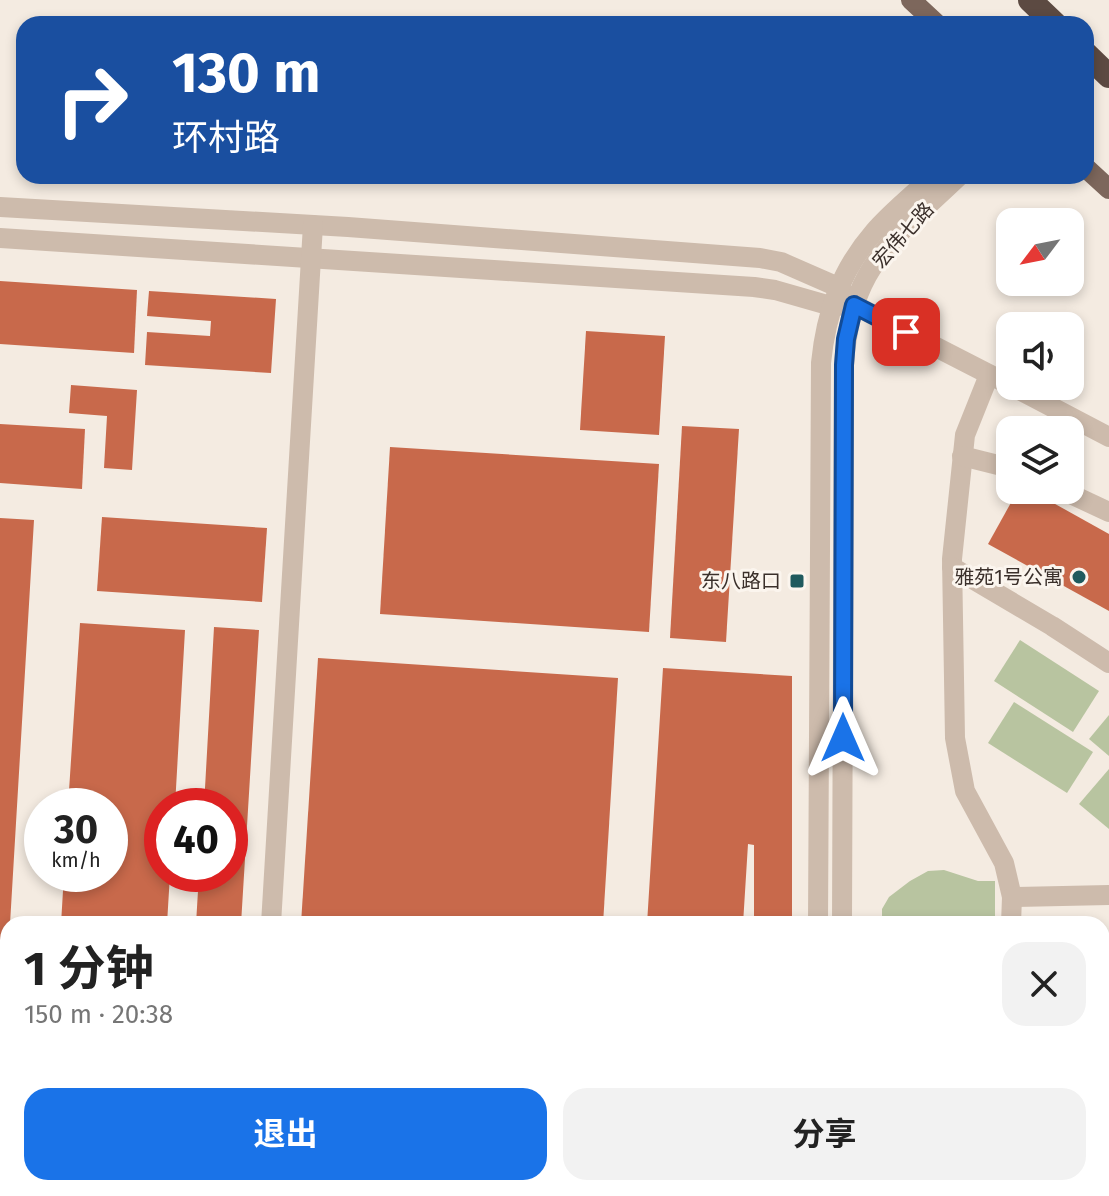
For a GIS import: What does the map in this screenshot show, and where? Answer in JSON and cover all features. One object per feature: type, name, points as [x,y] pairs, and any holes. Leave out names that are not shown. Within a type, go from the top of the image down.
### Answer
[{"type":"highway","points":[[1030,0],[1047,16]]},
{"type":"highway","points":[[1094,62],[1109,76]]},
{"type":"main road","points":[[911,0],[928,16]]},
{"type":"main road","points":[[1094,175],[1109,189]]},
{"type":"street","name":"宏伟七路","points":[[818,916],[821,363],[824,334],[835,297],[852,262],[874,231],[924,184]]},
{"type":"street","name":"宏伟七路","points":[[842,916],[846,339],[854,305],[867,275],[888,247],[951,184]]},
{"type":"street","points":[[0,207],[313,225],[760,258],[781,262],[835,297],[996,378]]},
{"type":"street","points":[[271,916],[313,225]]},
{"type":"street","points":[[0,238],[754,287],[835,297]]},
{"type":"street","points":[[989,375],[965,435],[962,456],[952,567],[955,738],[965,791],[1004,863],[1012,897],[1011,916]]},
{"type":"street","points":[[1038,400],[1109,437]]},
{"type":"street","points":[[962,456],[996,464]]},
{"type":"street","points":[[1084,500],[1109,512]]},
{"type":"street","points":[[952,567],[1109,663]]},
{"type":"street","points":[[1012,897],[1109,895]]},
{"type":"green space","points":[[1020,640],[1099,691],[1073,732],[994,681]]},
{"type":"green space","points":[[1014,702],[1093,752],[1067,793],[988,743]]},
{"type":"green space","points":[[1109,715],[1109,756],[1089,739]]},
{"type":"green space","points":[[1109,769],[1109,829],[1079,804]]},
{"type":"green space","points":[[944,870],[978,881],[995,881],[995,916],[882,916],[882,909],[889,897],[928,871]]},
{"type":"building","points":[[0,281],[137,290],[134,353],[0,344]]},
{"type":"building","points":[[149,291],[276,299],[271,373],[145,365],[147,332],[210,336],[211,321],[147,316]]},
{"type":"building","points":[[586,331],[665,336],[659,435],[580,430]]},
{"type":"building","points":[[71,385],[137,390],[132,470],[104,468],[107,416],[69,413]]},
{"type":"building","points":[[0,424],[85,429],[82,489],[0,483]]},
{"type":"building","points":[[682,426],[739,429],[726,642],[670,638]]},
{"type":"building","points":[[390,447],[659,464],[649,632],[380,614]]},
{"type":"building","name":"雅苑1号公寓","points":[[1010,504],[1055,504],[1109,534],[1109,611],[988,544]]},
{"type":"building","points":[[102,517],[267,528],[262,602],[97,591]]},
{"type":"building","points":[[0,518],[34,520],[10,916],[0,916]]},
{"type":"building","points":[[80,623],[185,630],[176,788],[144,788],[144,892],[169,892],[167,916],[61,916],[63,892],[128,892],[128,788],[69,788]]},
{"type":"building","points":[[214,627],[259,630],[248,810],[248,788],[205,788]]},
{"type":"building","points":[[318,658],[618,678],[603,916],[302,916]]},
{"type":"building","points":[[663,668],[792,676],[792,916],[754,916],[754,845],[748,844],[744,916],[648,916]]},
{"type":"building","points":[[198,892],[243,892],[241,916],[196,916]]},
{"type":"place","name":"雅苑1号公寓","points":[[1079,577]]},
{"type":"place","name":"东八路口","points":[[797,581]]},
{"type":"route","points":[[843,738],[844,365],[854,305],[906,332]]}]
